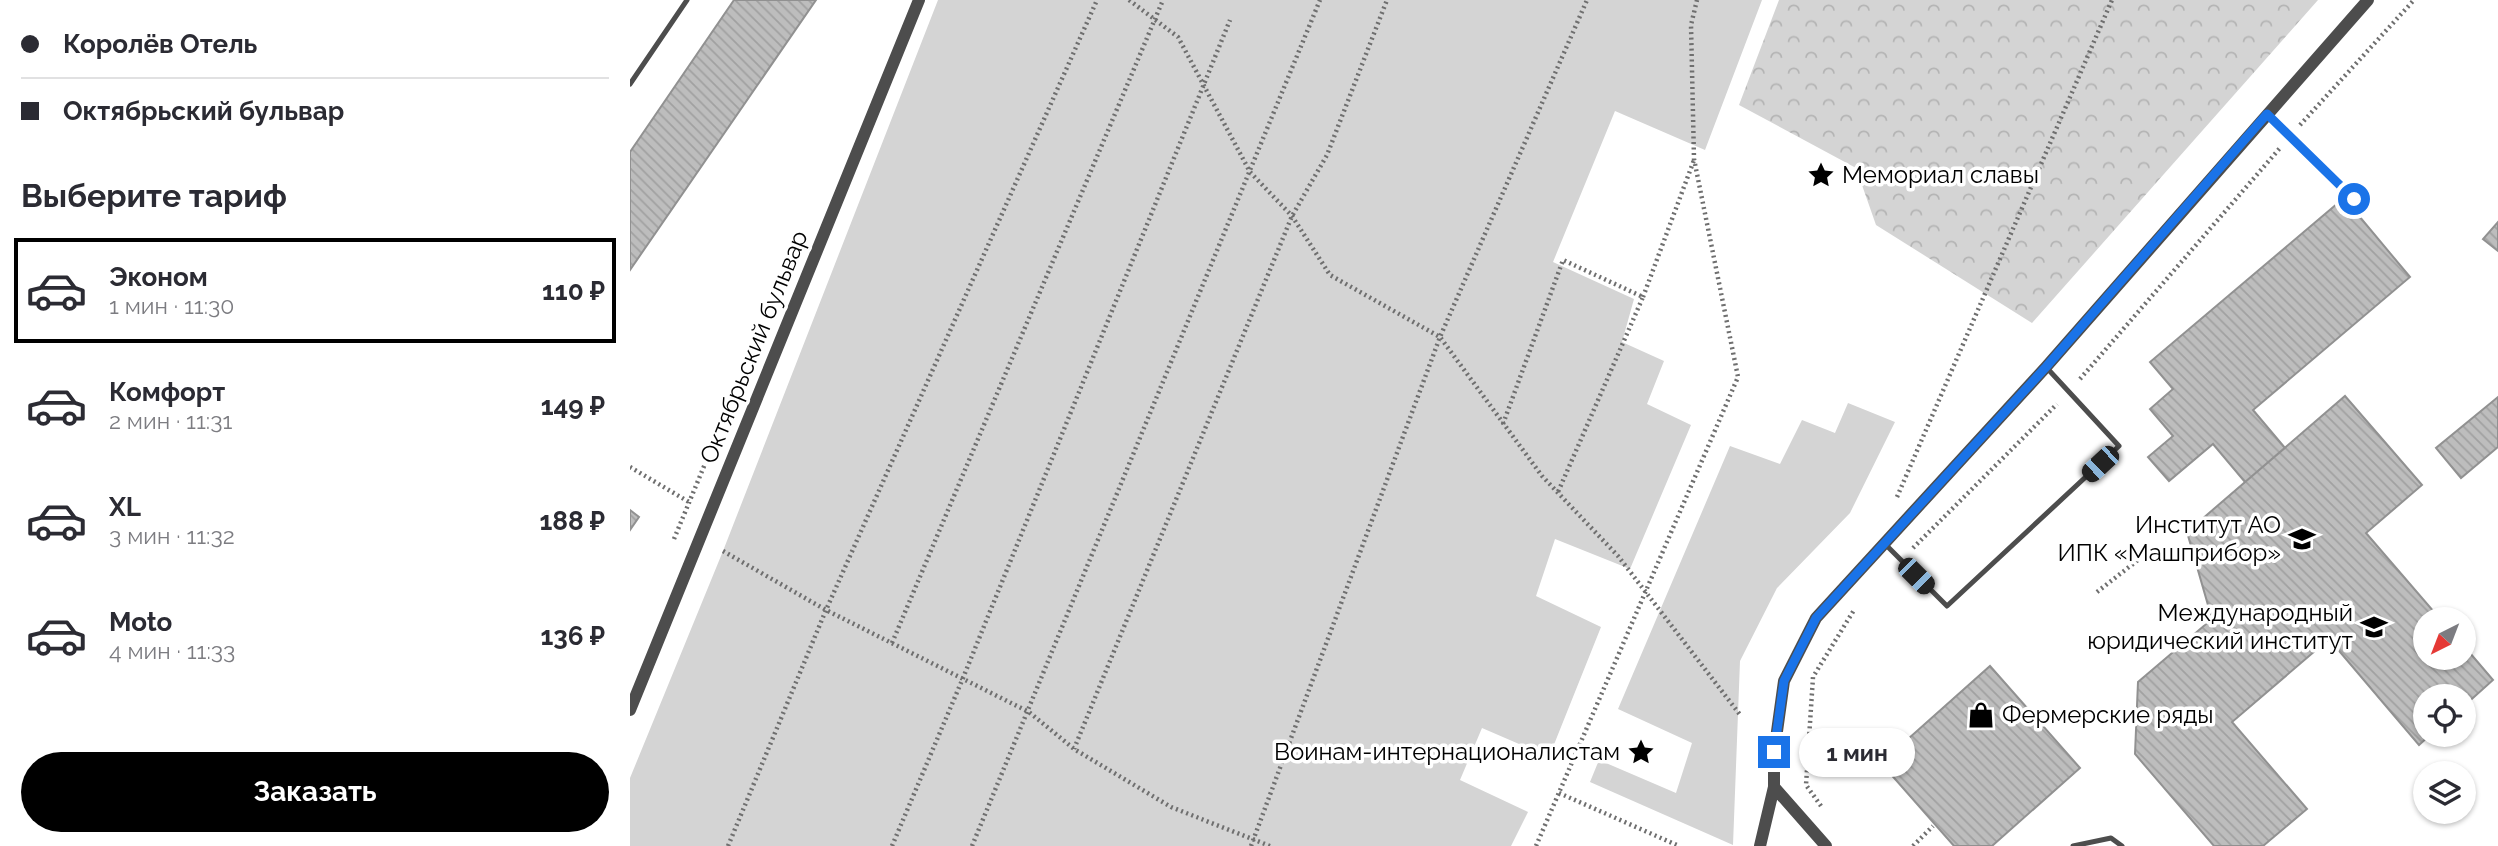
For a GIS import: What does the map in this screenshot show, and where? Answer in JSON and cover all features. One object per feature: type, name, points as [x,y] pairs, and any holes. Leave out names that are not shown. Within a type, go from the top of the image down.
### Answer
[{"type":"street","name":"Октябрьский бульвар","points":[[630,710],[919,0]]},
{"type":"street","points":[[1760,846],[1774,787],[1774,752],[1784,681],[1816,618],[2046,367],[2368,0]]},
{"type":"street","points":[[1774,787],[1826,846]]},
{"type":"lane","points":[[630,83],[687,0]]},
{"type":"lane","points":[[2267,114],[2354,199]]},
{"type":"lane","points":[[1885,543],[1947,606],[2119,446],[2046,367]]},
{"type":"lane","points":[[2073,846],[2111,838],[2122,846]]},
{"type":"path","points":[[728,846],[826,610],[1097,0]]},
{"type":"path","points":[[1129,0],[1178,37],[1250,172],[1292,216],[1330,275],[1440,337],[1542,476],[1618,556],[1741,716]]},
{"type":"path","points":[[892,643],[1163,0]]},
{"type":"path","points":[[972,846],[1320,0]]},
{"type":"path","points":[[1074,749],[1292,216],[1326,155],[1387,0]]},
{"type":"path","points":[[1252,843],[1440,337],[1587,0]]},
{"type":"path","points":[[1536,846],[1647,594],[1738,377],[1695,159],[1691,25],[1697,0]]},
{"type":"path","points":[[1892,508],[2112,0]]},
{"type":"path","points":[[892,846],[1230,20]]},
{"type":"path","points":[[1558,492],[1643,297],[1695,159]]},
{"type":"path","points":[[1503,424],[1563,260],[1643,297]]},
{"type":"path","points":[[630,467],[689,502]]},
{"type":"path","points":[[723,551],[826,610],[1029,712],[1074,749],[1171,807],[1252,843],[1270,846]]},
{"type":"path","points":[[2097,592],[2138,560]]},
{"type":"path","points":[[1559,793],[1679,846]]},
{"type":"path","points":[[1913,846],[1933,826]]},
{"type":"green space","points":[[938,0],[1762,0],[1705,150],[1615,111],[1553,262],[1634,299],[1622,342],[1664,361],[1647,404],[1691,425],[1630,569],[1555,539],[1536,596],[1601,627],[1549,757],[1482,728],[1460,780],[1528,812],[1511,846],[630,846],[630,778],[723,551]]},
{"type":"green space","points":[[1779,0],[2318,0],[2032,323],[1876,225],[1856,168],[1739,105]]},
{"type":"green space","points":[[1848,403],[1895,422],[1850,513],[1777,588],[1740,661],[1733,845],[1590,782],[1599,760],[1676,793],[1692,743],[1618,709],[1730,446],[1780,464],[1802,420],[1835,433]]},
{"type":"building","points":[[734,0],[816,0],[630,270],[630,152]]},
{"type":"building","points":[[2344,198],[2410,277],[2253,410],[2285,448],[2245,482],[2213,444],[2169,481],[2148,457],[2173,436],[2150,409],[2173,389],[2150,362]]},
{"type":"building","points":[[2498,222],[2498,251],[2483,239]]},
{"type":"building","points":[[2345,396],[2422,485],[2366,533],[2430,607],[2413,607],[2413,670],[2476,670],[2476,660],[2493,680],[2476,695],[2476,684],[2413,684],[2413,738],[2329,639],[2232,722],[2307,809],[2263,846],[2214,846],[2135,754],[2138,682],[2212,619],[2187,532]]},
{"type":"building","points":[[2498,397],[2498,447],[2461,478],[2436,448]]},
{"type":"building","points":[[630,510],[639,517],[630,530]]},
{"type":"building","name":"Фермерские ряды","points":[[1990,666],[2080,768],[1992,846],[1954,846],[1881,763]]},
{"type":"place","name":"Мемориал славы","points":[[1821,175]]},
{"type":"place","name":"Институт АО ИПК «Машприбор»","points":[[2302,539]]},
{"type":"place","name":"Международный юридический институт","points":[[2374,627]]},
{"type":"place","name":"Фермерские ряды","points":[[1981,715]]},
{"type":"place","name":"Воинам-интернационалистам","points":[[1641,752]]},
{"type":"route","points":[[1774,752],[1784,681],[1816,618],[2046,367],[2267,114],[2354,199]]}]
